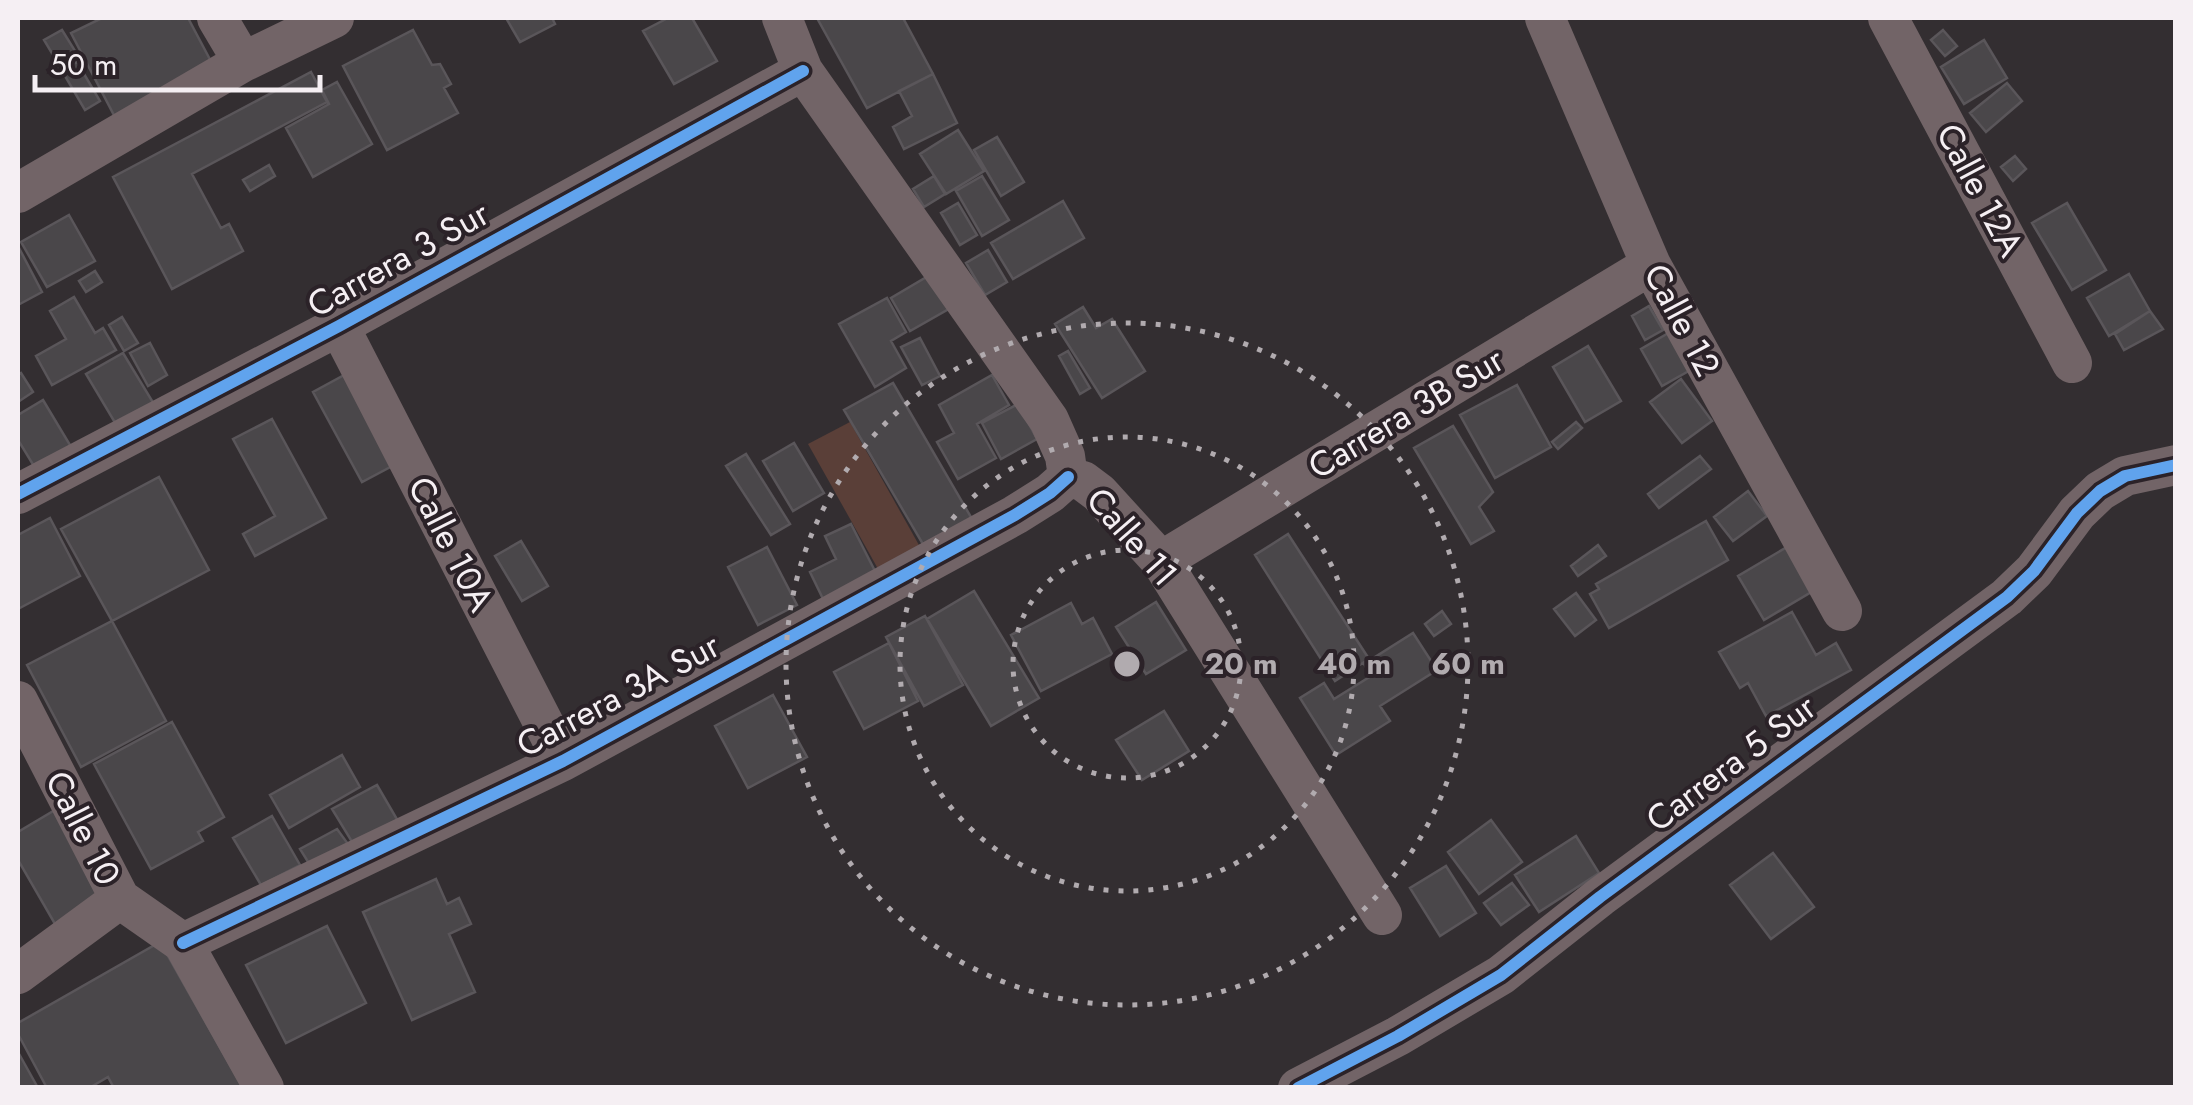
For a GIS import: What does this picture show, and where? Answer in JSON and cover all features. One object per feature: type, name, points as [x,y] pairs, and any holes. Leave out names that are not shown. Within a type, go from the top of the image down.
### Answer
[{"type":"street","points":[[217,18],[242,62]]},
{"type":"street","points":[[18,192],[242,62],[334,18]]},
{"type":"street","name":"Calle 11","points":[[782,18],[804,71],[1049,420],[1059,437],[1068,477],[1083,481],[1099,493],[1160,560],[1382,916]]},
{"type":"street","name":"Calle 12","points":[[1545,18],[1650,265],[1842,612]]},
{"type":"street","name":"Calle 12A","points":[[1888,18],[2072,363]]},
{"type":"street","name":"Carrera 3 Sur","points":[[18,494],[339,326],[804,71]]},
{"type":"street","name":"Carrera 3B Sur","points":[[1160,560],[1650,265]]},
{"type":"street","name":"Calle 10A","points":[[339,326],[562,761]]},
{"type":"street","name":"Carrera 5 Sur","points":[[1298,1088],[1398,1036],[1501,975],[1600,897],[2006,597],[2034,570],[2100,491],[2125,476],[2176,465]]},
{"type":"street","name":"Carrera 3A Sur","points":[[183,943],[562,761],[1014,515],[1068,477]]},
{"type":"street","name":"Calle 10","points":[[18,702],[120,899],[183,943],[264,1088]]},
{"type":"street","points":[[18,974],[120,899]]},
{"type":"shaded area","points":[[850,422],[924,554],[882,576],[808,444]]},
{"type":"building","points":[[102,18],[188,18],[215,69],[116,119],[71,33]]},
{"type":"building","points":[[506,18],[552,18],[555,24],[520,42]]},
{"type":"building","points":[[668,18],[692,18],[717,61],[674,84],[643,31]]},
{"type":"building","points":[[817,18],[903,18],[933,74],[867,108]]},
{"type":"building","points":[[62,30],[77,54],[59,65],[44,40]]},
{"type":"building","points":[[413,30],[432,65],[440,64],[451,84],[444,88],[458,113],[387,150],[343,66]]},
{"type":"building","points":[[1943,30],[1957,46],[1945,56],[1931,40]]},
{"type":"building","points":[[1984,40],[2007,78],[1964,104],[1941,67]]},
{"type":"building","points":[[77,62],[100,101],[85,110],[62,71]]},
{"type":"building","points":[[311,72],[327,102],[192,174],[221,228],[229,224],[243,251],[172,289],[113,177]]},
{"type":"building","points":[[933,74],[957,123],[904,149],[893,127],[912,116],[899,91]]},
{"type":"building","points":[[337,82],[372,144],[313,177],[286,128],[329,104],[322,90]]},
{"type":"building","points":[[2007,83],[2022,101],[1986,132],[1970,113]]},
{"type":"building","points":[[958,130],[984,171],[946,194],[920,154]]},
{"type":"building","points":[[997,137],[1024,182],[1001,196],[974,150]]},
{"type":"building","points":[[2015,156],[2026,169],[2013,181],[2001,167]]},
{"type":"building","points":[[269,165],[275,176],[250,191],[243,180]]},
{"type":"building","points":[[934,176],[945,194],[924,207],[913,189]]},
{"type":"building","points":[[982,176],[1009,220],[982,236],[956,191]]},
{"type":"building","points":[[1063,201],[1084,238],[1013,279],[991,243]]},
{"type":"building","points":[[958,203],[977,235],[960,245],[941,213]]},
{"type":"building","points":[[2067,203],[2106,270],[2072,290],[2032,223]]},
{"type":"building","points":[[69,215],[95,261],[47,287],[21,242]]},
{"type":"building","points":[[18,246],[42,292],[18,305]]},
{"type":"building","points":[[988,250],[1007,282],[985,295],[966,263]]},
{"type":"building","points":[[95,271],[102,282],[86,292],[79,281]]},
{"type":"building","points":[[935,272],[954,306],[910,331],[891,298]]},
{"type":"building","points":[[2129,274],[2150,311],[2109,336],[2087,298]]},
{"type":"building","points":[[74,297],[95,333],[103,328],[116,350],[52,385],[36,356],[66,339],[50,311]]},
{"type":"building","points":[[887,298],[906,332],[891,341],[906,368],[875,387],[839,324]]},
{"type":"building","points":[[1649,306],[1663,330],[1645,340],[1632,316]]},
{"type":"building","points":[[1083,307],[1096,328],[1112,319],[1145,371],[1102,398],[1055,324]]},
{"type":"building","points":[[2150,311],[2163,329],[2124,350],[2115,334]]},
{"type":"building","points":[[122,317],[138,343],[124,351],[109,325]]},
{"type":"building","points":[[1672,331],[1694,368],[1662,386],[1641,349]]},
{"type":"building","points":[[920,338],[940,376],[922,385],[901,347]]},
{"type":"building","points":[[150,343],[167,375],[148,386],[130,353]]},
{"type":"building","points":[[1588,346],[1621,401],[1585,422],[1553,367]]},
{"type":"building","points":[[1068,351],[1090,388],[1080,394],[1059,356]]},
{"type":"building","points":[[123,353],[157,409],[120,431],[86,374]]},
{"type":"building","points":[[21,373],[33,392],[18,402],[18,375]]},
{"type":"building","points":[[348,373],[396,464],[362,482],[313,392]]},
{"type":"building","points":[[992,375],[1009,405],[977,424],[996,458],[958,479],[937,442],[954,433],[939,405]]},
{"type":"building","points":[[1681,379],[1712,421],[1682,443],[1650,402]]},
{"type":"building","points":[[893,383],[975,524],[927,551],[844,410]]},
{"type":"building","points":[[1517,385],[1551,447],[1495,478],[1460,415]]},
{"type":"building","points":[[43,400],[76,455],[40,476],[18,440],[18,415]]},
{"type":"building","points":[[1018,404],[1037,439],[1001,459],[982,423]]},
{"type":"building","points":[[272,419],[326,518],[255,556],[243,534],[275,516],[233,439]]},
{"type":"building","points":[[1576,422],[1582,428],[1558,449],[1552,442]]},
{"type":"building","points":[[1453,426],[1493,492],[1479,507],[1494,531],[1471,544],[1414,448]]},
{"type":"building","points":[[794,443],[824,493],[793,511],[763,461]]},
{"type":"building","points":[[746,454],[790,524],[771,535],[726,466]]},
{"type":"building","points":[[1700,456],[1711,469],[1659,508],[1648,494]]},
{"type":"building","points":[[159,477],[209,570],[112,621],[61,529]]},
{"type":"building","points":[[1748,491],[1767,516],[1733,541],[1714,517]]},
{"type":"building","points":[[50,518],[80,576],[18,609],[18,535]]},
{"type":"building","points":[[1706,521],[1728,560],[1609,628],[1590,594],[1599,589],[1596,584]]},
{"type":"building","points":[[851,524],[878,577],[825,603],[810,572],[836,559],[825,536]]},
{"type":"building","points":[[1288,534],[1369,659],[1335,681],[1255,555]]},
{"type":"building","points":[[521,541],[548,586],[522,601],[495,556]]},
{"type":"building","points":[[1598,545],[1606,556],[1578,576],[1571,566]]},
{"type":"building","points":[[767,547],[797,605],[758,625],[728,567]]},
{"type":"building","points":[[1787,547],[1813,591],[1764,620],[1738,576]]},
{"type":"building","points":[[974,591],[1039,698],[991,726],[927,619]]},
{"type":"building","points":[[1576,593],[1596,620],[1575,636],[1554,609]]},
{"type":"building","points":[[1156,602],[1186,650],[1146,674],[1116,627]]},
{"type":"building","points":[[1071,603],[1082,624],[1093,618],[1112,654],[1041,691],[1011,635]]},
{"type":"building","points":[[1442,611],[1451,624],[1434,636],[1425,624]]},
{"type":"building","points":[[1792,612],[1816,655],[1836,643],[1851,670],[1766,716],[1748,683],[1740,688],[1719,652]]},
{"type":"building","points":[[925,616],[963,685],[924,706],[886,637]]},
{"type":"building","points":[[112,621],[166,721],[81,767],[27,665]]},
{"type":"building","points":[[1413,633],[1437,670],[1380,706],[1390,721],[1336,755],[1300,698],[1324,683],[1334,699],[1371,676],[1364,664]]},
{"type":"building","points":[[889,643],[918,701],[864,729],[834,672]]},
{"type":"building","points":[[773,695],[807,757],[748,788],[715,726]]},
{"type":"building","points":[[1164,711],[1189,751],[1142,780],[1116,740]]},
{"type":"building","points":[[172,722],[224,817],[198,832],[203,841],[151,869],[94,764]]},
{"type":"building","points":[[342,755],[360,787],[289,828],[270,795]]},
{"type":"building","points":[[377,785],[398,821],[354,845],[332,809]]},
{"type":"building","points":[[55,810],[105,894],[55,924],[18,860],[18,832]]},
{"type":"building","points":[[272,816],[300,865],[261,885],[233,838]]},
{"type":"building","points":[[1491,820],[1522,862],[1479,894],[1448,852]]},
{"type":"building","points":[[337,829],[348,844],[310,865],[300,849]]},
{"type":"building","points":[[1576,836],[1599,873],[1539,912],[1515,875]]},
{"type":"building","points":[[1773,853],[1814,907],[1771,939],[1730,885]]},
{"type":"building","points":[[1446,866],[1476,913],[1440,936],[1410,888]]},
{"type":"building","points":[[436,879],[447,904],[459,898],[471,924],[449,934],[475,992],[412,1020],[363,912]]},
{"type":"building","points":[[1512,883],[1529,905],[1501,925],[1484,903]]},
{"type":"building","points":[[327,926],[366,1003],[286,1043],[246,965]]},
{"type":"building","points":[[160,942],[243,1088],[114,1088],[108,1077],[89,1088],[47,1088],[18,1034],[18,1023]]},
{"type":"building","points":[[18,1052],[38,1088],[18,1088]]},
{"type":"cycle path","points":[[18,494],[339,326],[803,71]]},
{"type":"cycle path","points":[[1298,1088],[1398,1036],[1501,975],[1600,897],[2007,597],[2034,571],[2077,513],[2100,491],[2125,476],[2176,465]]},
{"type":"cycle path","points":[[183,943],[563,761],[1015,515],[1068,477]]}]
